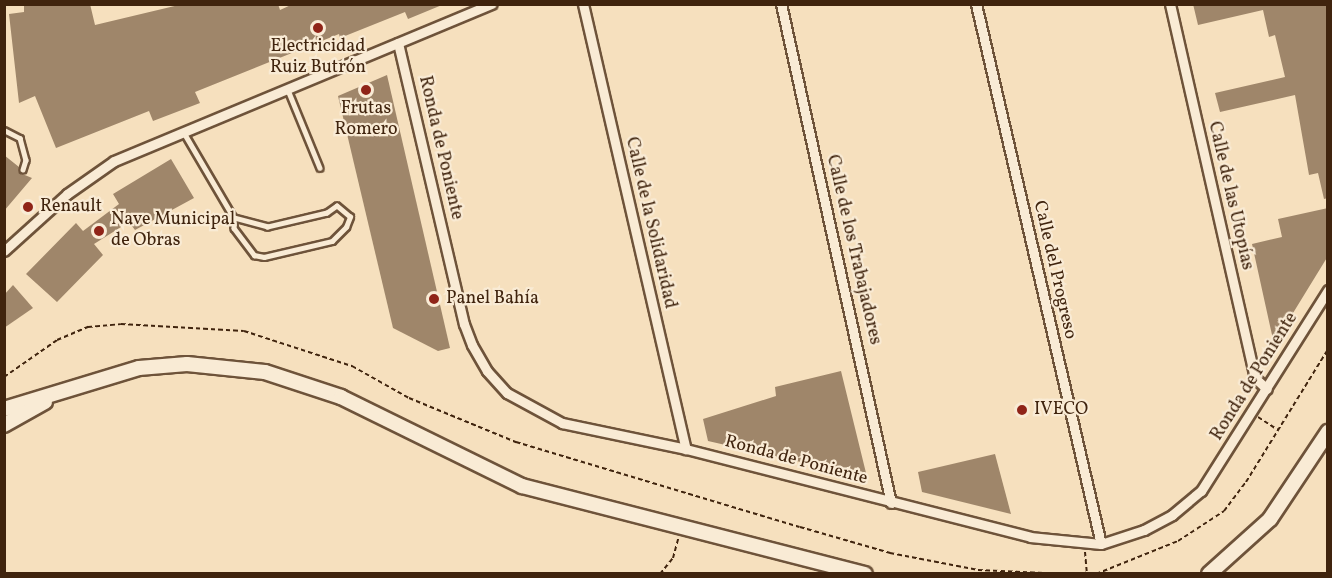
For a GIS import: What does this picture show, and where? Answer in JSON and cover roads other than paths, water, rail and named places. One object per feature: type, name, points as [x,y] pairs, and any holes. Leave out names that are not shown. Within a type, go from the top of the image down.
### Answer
[{"type":"main road","points":[[4,409],[119,372],[161,366],[216,365],[265,372],[341,397],[522,486],[680,528],[865,573]]},
{"type":"main road","points":[[4,425],[58,392]]},
{"type":"main road","points":[[1209,573],[1270,519],[1328,432]]},
{"type":"street","points":[[4,251],[67,194],[114,161],[183,130],[492,4]]},
{"type":"street","name":"Calle de la Solidaridad","points":[[583,4],[686,449]]},
{"type":"street","name":"Calle de los Trabajadores","points":[[781,4],[892,495],[891,503]]},
{"type":"street","name":"Calle del Progreso","points":[[976,4],[1101,544]]},
{"type":"street","name":"Calle de las Utopías","points":[[1170,4],[1255,378],[1267,389]]},
{"type":"street","name":"Ronda de Poniente","points":[[398,43],[464,324],[487,371],[507,393],[562,423],[686,449],[1030,537],[1101,544],[1144,530],[1190,502],[1213,476],[1328,290]]},
{"type":"lane","points":[[287,87],[320,168]]},
{"type":"lane","points":[[4,130],[20,138],[26,160],[23,170]]},
{"type":"lane","points":[[183,130],[234,218],[234,228],[250,252],[264,257],[332,241],[346,227],[350,217],[337,206],[327,213],[268,227],[234,218]]},
{"type":"place","name":"Electricidad Ruiz Butrón","points":[[318,28]]},
{"type":"place","name":"Frutas Romero","points":[[366,90]]},
{"type":"place","name":"Renault","points":[[28,207]]},
{"type":"place","name":"Nave Municipal de Obras","points":[[99,231]]},
{"type":"place","name":"Panel Bahía","points":[[434,299]]},
{"type":"place","name":"IVECO","points":[[1022,410]]}]
